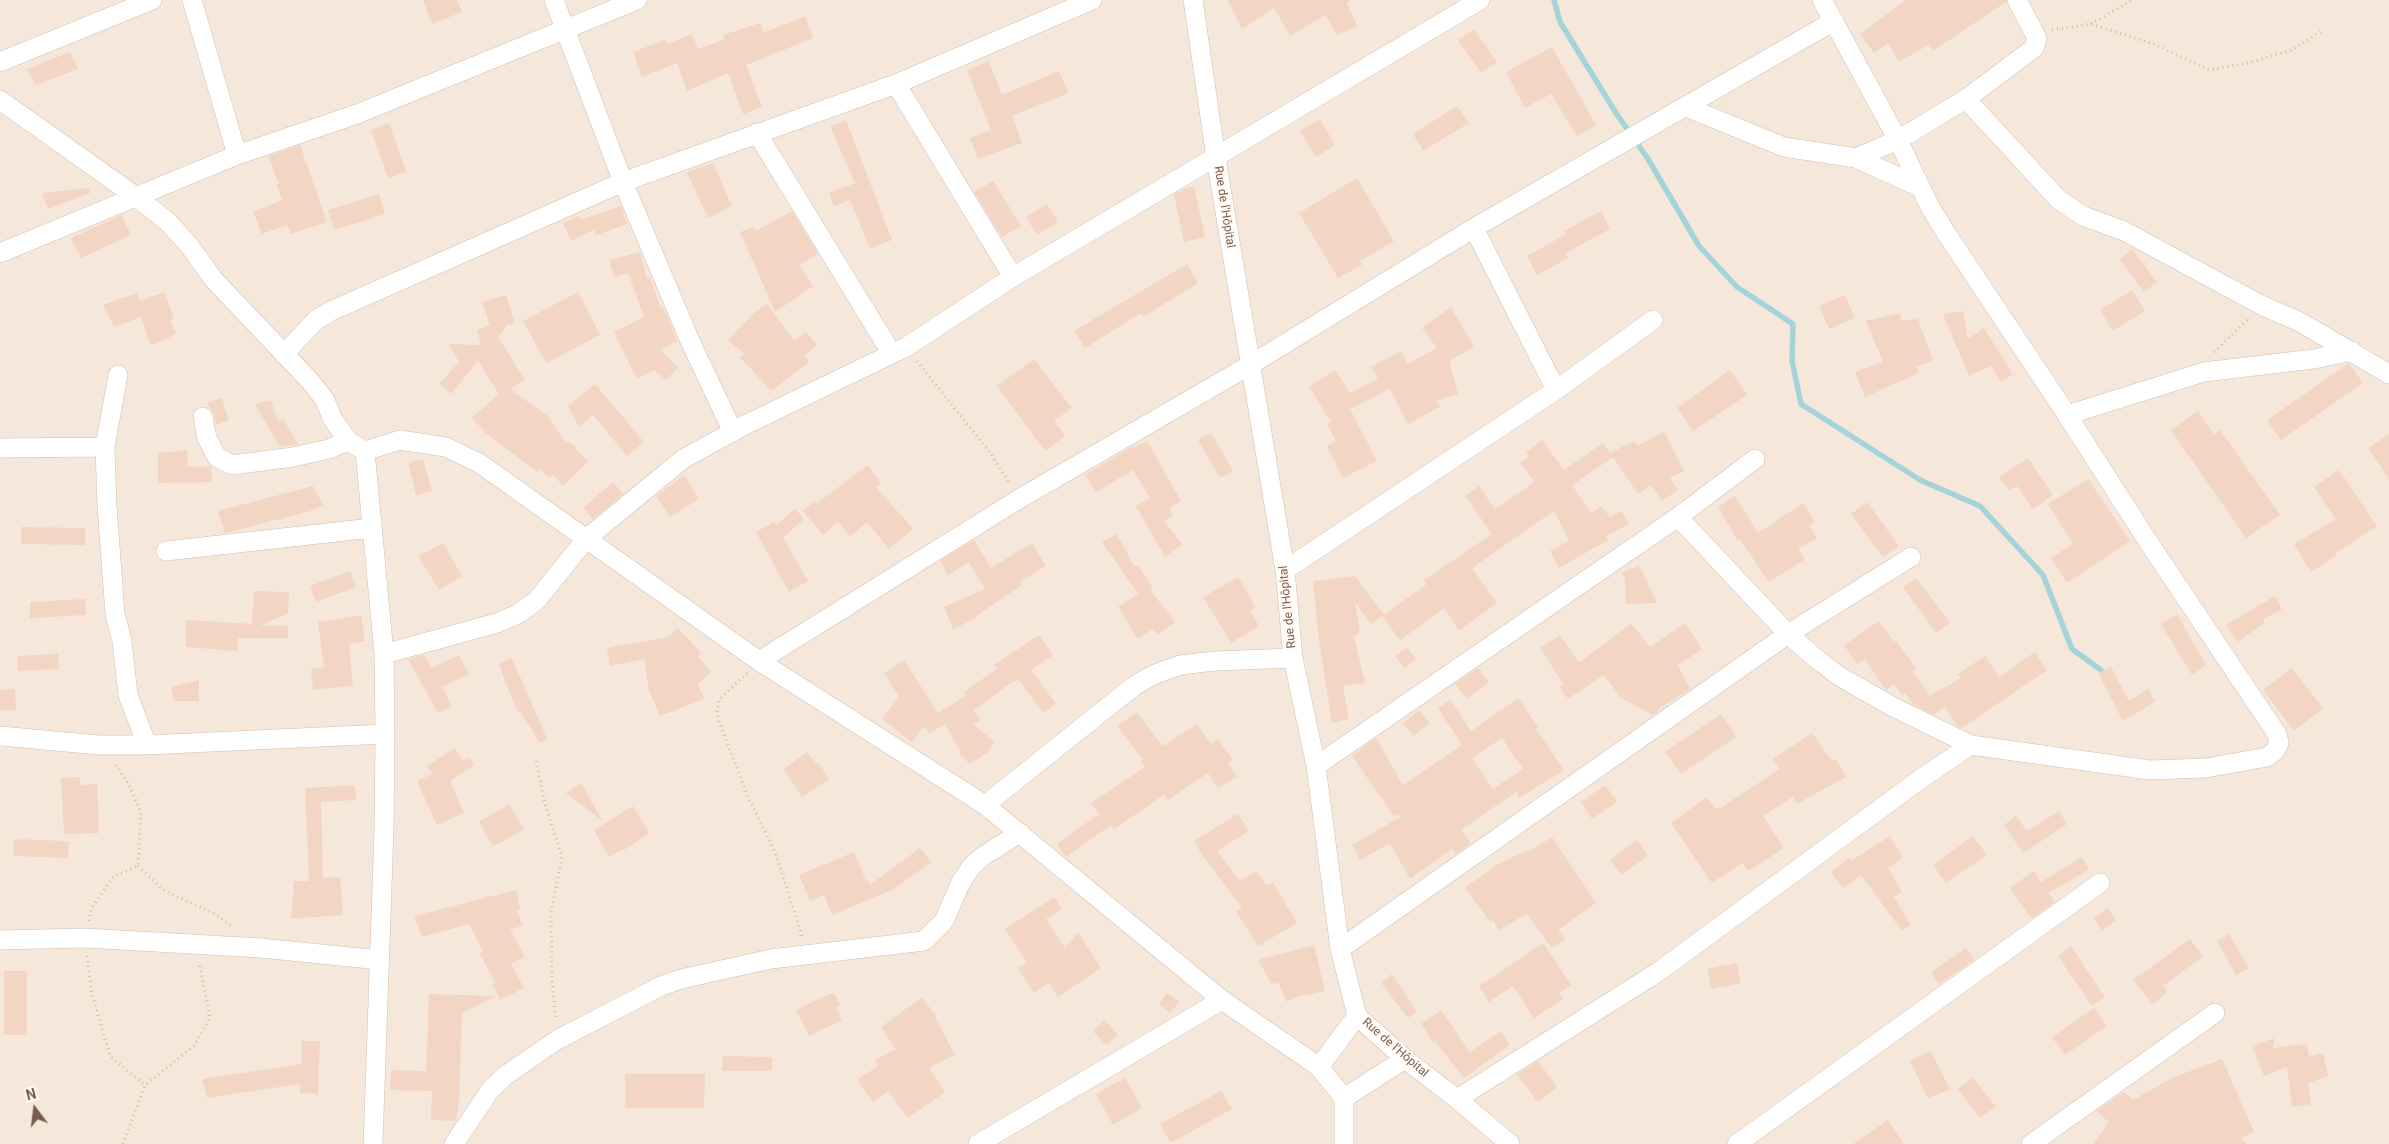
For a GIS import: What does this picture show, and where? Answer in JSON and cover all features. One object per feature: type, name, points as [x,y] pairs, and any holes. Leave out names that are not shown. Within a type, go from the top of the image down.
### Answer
[{"type":"street","points":[[0,62],[152,0]]},
{"type":"street","points":[[192,0],[237,155]]},
{"type":"street","points":[[554,0],[623,182],[690,341],[733,432]]},
{"type":"street","points":[[0,253],[237,155],[358,114],[637,0]]},
{"type":"street","points":[[284,354],[316,320],[331,311],[623,182],[896,84],[1092,0]]},
{"type":"street","name":"Rue de l'Hôpital","points":[[1193,0],[1216,158],[1285,570],[1294,658],[1316,766],[1340,950],[1357,1016],[1405,1060],[1457,1099],[1510,1144]]},
{"type":"street","points":[[384,654],[497,623],[518,614],[537,600],[586,540],[683,460],[733,432],[899,350],[1013,277],[1480,0]]},
{"type":"street","points":[[1678,517],[1788,634],[1839,676],[1893,707],[1971,745],[2150,770],[2206,768],[2267,757],[2275,751],[2279,743],[2277,734],[1944,230],[1920,187],[1898,140],[1822,0]]},
{"type":"street","points":[[1856,158],[1898,140],[1966,99],[2034,48],[2037,38],[2017,0]]},
{"type":"street","points":[[759,661],[1019,499],[1250,366],[1474,228],[1834,22]]},
{"type":"street","points":[[896,84],[1013,277]]},
{"type":"street","points":[[1966,99],[2059,200],[2083,216],[2147,243],[2261,305],[2300,322],[2389,374]]},
{"type":"street","points":[[0,100],[135,196],[168,222],[188,244],[214,280],[320,394],[332,418],[348,441],[365,451],[400,440],[446,447],[478,463],[759,661],[985,805],[1222,1000],[1319,1066],[1344,1098],[1344,1144]]},
{"type":"street","points":[[1686,107],[1784,147],[1856,158],[1920,187]]},
{"type":"street","points":[[758,133],[899,350]]},
{"type":"street","points":[[1474,228],[1556,390]]},
{"type":"street","points":[[1285,570],[1556,390],[1652,320]]},
{"type":"street","points":[[2067,415],[2204,372],[2314,359],[2352,351]]},
{"type":"street","points":[[118,376],[105,447],[115,614],[122,641],[128,694],[147,745]]},
{"type":"street","points":[[203,417],[207,438],[217,456],[232,465],[293,457],[330,449],[348,441]]},
{"type":"street","points":[[0,448],[105,447]]},
{"type":"street","points":[[365,451],[384,654],[385,734],[380,960],[373,1144]]},
{"type":"street","points":[[1316,766],[1678,517],[1755,459]]},
{"type":"street","points":[[166,551],[372,528]]},
{"type":"street","points":[[1340,950],[1788,634],[1911,557]]},
{"type":"street","points":[[985,805],[1134,686],[1153,674],[1180,666],[1215,661],[1294,658]]},
{"type":"street","points":[[0,736],[99,745],[147,745],[385,734]]},
{"type":"street","points":[[1457,1099],[1658,972],[1922,778],[1971,745]]},
{"type":"street","points":[[454,1144],[491,1089],[506,1075],[557,1040],[660,986],[682,979],[771,959],[924,941],[944,921],[961,882],[971,867],[983,856],[1020,833]]},
{"type":"street","points":[[1737,1144],[2100,883]]},
{"type":"street","points":[[0,940],[85,938],[261,948],[380,960]]},
{"type":"street","points":[[978,1144],[1222,1000]]},
{"type":"street","points":[[2031,1144],[2215,1013]]},
{"type":"street","points":[[1319,1066],[1357,1016]]},
{"type":"street","points":[[1344,1098],[1405,1060]]},
{"type":"path","points":[[2034,32],[2091,24],[2132,0]]},
{"type":"path","points":[[2091,24],[2154,44],[2209,70],[2248,63],[2292,50],[2323,30]]},
{"type":"path","points":[[2211,355],[2261,305]]},
{"type":"path","points":[[899,350],[988,450],[1019,499]]},
{"type":"path","points":[[759,661],[719,700],[717,712],[748,797],[775,852],[808,954]]},
{"type":"path","points":[[99,745],[127,781],[141,812],[138,866]]},
{"type":"path","points":[[536,761],[545,804],[562,856],[552,913],[552,980],[557,1040]]},
{"type":"path","points":[[138,866],[166,891],[215,914],[238,931]]},
{"type":"path","points":[[138,866],[113,877],[92,909],[85,938],[92,994],[110,1056],[145,1085]]},
{"type":"path","points":[[123,1144],[145,1085],[194,1046],[210,1018],[200,966],[206,946]]},
{"type":"shaded area","points":[[0,0],[2389,0],[2389,1144],[0,1144]]},
{"type":"building","points":[[423,0],[457,0],[462,12],[432,24]]},
{"type":"building","points":[[1228,0],[1351,0],[1347,3],[1357,26],[1337,35],[1325,15],[1290,36],[1274,8],[1242,29]]},
{"type":"building","points":[[1906,0],[2006,0],[2006,2],[1933,51],[1928,45],[1899,62],[1888,43],[1874,53],[1860,34]]},
{"type":"building","points":[[805,16],[813,38],[746,65],[762,107],[743,114],[728,73],[687,91],[677,63],[642,77],[633,52],[665,40],[667,44],[692,34],[698,49],[725,39],[723,35],[760,23],[763,33]]},
{"type":"building","points":[[1474,29],[1497,62],[1481,73],[1458,40]]},
{"type":"building","points":[[1552,47],[1596,125],[1577,136],[1551,94],[1525,108],[1506,72]]},
{"type":"building","points":[[70,52],[78,69],[36,85],[27,69]]},
{"type":"building","points":[[989,61],[1002,95],[1059,71],[1068,93],[1012,116],[1022,143],[978,159],[970,138],[991,130],[967,70]]},
{"type":"building","points":[[1457,106],[1469,123],[1423,151],[1413,134]]},
{"type":"building","points":[[1320,119],[1335,145],[1316,157],[1300,131]]},
{"type":"building","points":[[846,120],[892,240],[870,248],[850,200],[834,206],[829,193],[855,183],[830,126]]},
{"type":"building","points":[[389,123],[406,172],[388,178],[371,130]]},
{"type":"building","points":[[300,145],[327,222],[291,234],[287,225],[262,234],[253,212],[282,200],[277,185],[279,184],[268,156]]},
{"type":"building","points":[[713,163],[732,206],[708,218],[687,172]]},
{"type":"building","points":[[1357,178],[1394,241],[1360,261],[1362,265],[1338,278],[1299,213]]},
{"type":"building","points":[[993,181],[1021,226],[1002,237],[974,192]]},
{"type":"building","points":[[1194,186],[1205,237],[1184,242],[1174,194]]},
{"type":"building","points":[[89,188],[90,193],[48,209],[42,193]]},
{"type":"building","points":[[379,194],[385,214],[334,230],[328,210]]},
{"type":"building","points":[[1047,204],[1058,222],[1037,235],[1026,217]]},
{"type":"building","points":[[621,206],[627,224],[596,235],[594,230],[571,241],[563,223],[579,216],[580,220]]},
{"type":"building","points":[[792,211],[818,254],[799,265],[813,286],[775,312],[740,232],[754,227],[756,231]]},
{"type":"building","points":[[1601,211],[1610,229],[1566,253],[1568,258],[1537,275],[1527,256],[1566,234],[1564,231]]},
{"type":"building","points":[[122,215],[131,235],[81,258],[71,238]]},
{"type":"building","points":[[2132,249],[2157,282],[2144,292],[2120,259]]},
{"type":"building","points":[[640,252],[647,279],[650,278],[661,309],[663,308],[668,317],[677,341],[660,350],[678,367],[666,380],[654,370],[637,379],[614,332],[644,317],[628,273],[614,277],[609,260]]},
{"type":"building","points":[[1187,264],[1198,283],[1143,317],[1141,313],[1085,348],[1074,331]]},
{"type":"building","points":[[2132,290],[2145,311],[2113,331],[2100,310]]},
{"type":"building","points":[[164,292],[174,319],[170,320],[176,334],[151,346],[141,317],[114,327],[103,305],[137,293],[140,301]]},
{"type":"building","points":[[578,292],[600,335],[546,363],[523,321]]},
{"type":"building","points":[[506,295],[515,323],[507,325],[498,337],[525,380],[510,389],[549,417],[564,440],[576,446],[574,448],[588,461],[563,486],[553,474],[550,478],[539,469],[537,472],[486,433],[472,418],[499,394],[478,361],[451,394],[439,384],[459,362],[449,344],[481,345],[477,330],[490,325],[482,302]]},
{"type":"building","points":[[1845,295],[1855,318],[1829,329],[1819,306]]},
{"type":"building","points":[[767,304],[794,341],[806,332],[817,345],[804,356],[809,362],[771,391],[740,357],[744,354],[728,340],[755,312]]},
{"type":"building","points":[[1451,307],[1474,347],[1449,361],[1458,394],[1436,400],[1440,407],[1408,424],[1390,389],[1350,409],[1377,461],[1343,478],[1327,446],[1336,441],[1327,424],[1331,422],[1309,387],[1335,370],[1350,393],[1378,379],[1371,367],[1401,351],[1408,364],[1437,348],[1422,328]]},
{"type":"building","points":[[1963,311],[1968,339],[1984,328],[2013,374],[2001,382],[1991,366],[1969,376],[1943,314]]},
{"type":"building","points":[[1900,313],[1902,321],[1918,319],[1933,361],[1916,366],[1919,373],[1865,397],[1855,372],[1883,362],[1866,321]]},
{"type":"building","points":[[1034,359],[1072,408],[1054,421],[1065,436],[1045,451],[997,386]]},
{"type":"building","points":[[2349,363],[2363,383],[2281,440],[2267,420]]},
{"type":"building","points":[[1730,370],[1747,395],[1693,431],[1677,408]]},
{"type":"building","points":[[595,384],[644,442],[627,456],[593,415],[579,427],[568,406]]},
{"type":"building","points":[[222,398],[229,420],[216,425],[214,414],[207,403]]},
{"type":"building","points":[[271,400],[278,422],[283,419],[298,444],[280,447],[255,404]]},
{"type":"building","points":[[2198,411],[2214,434],[2220,430],[2280,515],[2246,538],[2171,430]]},
{"type":"building","points":[[1664,432],[1684,471],[1670,478],[1678,490],[1662,501],[1651,485],[1638,494],[1613,457],[1572,485],[1591,513],[1601,506],[1610,517],[1622,511],[1629,524],[1606,536],[1608,540],[1559,568],[1550,551],[1569,541],[1554,511],[1472,568],[1497,603],[1459,631],[1444,608],[1400,640],[1382,616],[1371,624],[1355,602],[1360,632],[1354,637],[1365,683],[1343,686],[1349,719],[1332,723],[1319,640],[1313,581],[1355,576],[1384,615],[1427,584],[1424,580],[1492,534],[1465,496],[1479,486],[1495,509],[1535,482],[1520,463],[1529,456],[1526,452],[1542,440],[1564,470],[1603,443],[1610,453],[1634,441],[1637,446]]},
{"type":"building","points":[[1211,433],[1233,471],[1220,478],[1198,440]]},
{"type":"building","points":[[2389,434],[2389,479],[2368,448]]},
{"type":"building","points":[[1147,441],[1181,501],[1169,508],[1173,516],[1164,521],[1182,544],[1165,557],[1136,506],[1150,498],[1133,470],[1096,492],[1085,475],[1133,446],[1134,448]]},
{"type":"building","points":[[187,450],[188,467],[211,466],[213,482],[158,483],[158,453]]},
{"type":"building","points":[[2028,458],[2053,495],[2033,509],[2017,486],[2009,491],[1999,477]]},
{"type":"building","points":[[423,459],[432,491],[416,495],[408,463]]},
{"type":"building","points":[[868,465],[881,483],[876,487],[913,529],[889,549],[867,522],[850,536],[838,522],[823,535],[803,511],[814,502],[816,504]]},
{"type":"building","points":[[2339,470],[2377,526],[2311,572],[2294,544],[2336,519],[2314,487]]},
{"type":"building","points":[[684,475],[699,499],[670,517],[656,496]]},
{"type":"building","points":[[2088,479],[2130,541],[2067,583],[2051,558],[2073,544],[2048,504]]},
{"type":"building","points":[[613,482],[623,494],[593,519],[583,508]]},
{"type":"building","points":[[313,486],[323,505],[311,511],[225,533],[218,511]]},
{"type":"building","points":[[1735,496],[1758,533],[1803,503],[1815,522],[1809,526],[1817,538],[1798,549],[1805,559],[1769,582],[1740,539],[1738,541],[1718,507]]},
{"type":"building","points":[[1867,502],[1899,546],[1883,557],[1851,514]]},
{"type":"building","points":[[795,509],[804,519],[783,538],[808,581],[789,592],[756,532],[774,522],[776,525]]},
{"type":"building","points":[[21,527],[85,528],[85,545],[21,544]]},
{"type":"building","points":[[1117,534],[1134,566],[1138,566],[1153,588],[1150,590],[1175,622],[1158,635],[1153,629],[1138,639],[1118,607],[1138,594],[1102,542]]},
{"type":"building","points":[[974,540],[991,568],[1032,543],[1046,566],[1020,582],[1022,585],[976,616],[977,618],[953,629],[944,607],[985,589],[969,562],[948,575],[940,561]]},
{"type":"building","points":[[443,543],[462,576],[439,590],[418,556]]},
{"type":"building","points":[[1639,565],[1657,603],[1626,604],[1625,578],[1622,573]]},
{"type":"building","points":[[350,571],[356,587],[316,602],[310,586]]},
{"type":"building","points":[[1238,577],[1256,608],[1250,611],[1259,626],[1231,643],[1203,597]]},
{"type":"building","points":[[1916,578],[1950,623],[1936,633],[1903,587]]},
{"type":"building","points":[[254,591],[289,592],[288,614],[260,625],[288,626],[288,638],[238,638],[237,651],[186,647],[186,620],[252,624]]},
{"type":"building","points":[[2275,596],[2282,609],[2263,620],[2265,623],[2237,642],[2226,625]]},
{"type":"building","points":[[85,599],[86,615],[30,618],[30,602]]},
{"type":"building","points":[[2177,614],[2206,665],[2192,675],[2161,624]]},
{"type":"building","points":[[361,615],[365,641],[349,644],[353,686],[313,690],[311,669],[324,667],[318,622]]},
{"type":"building","points":[[1879,621],[1894,642],[1896,640],[1916,669],[1913,672],[1930,696],[1961,678],[1958,674],[1985,656],[1999,677],[2035,652],[2047,670],[1962,728],[1957,726],[1945,707],[1934,715],[1913,704],[1905,693],[1902,695],[1894,684],[1886,690],[1865,659],[1857,664],[1844,645]]},
{"type":"building","points":[[1631,623],[1650,647],[1685,623],[1702,649],[1678,665],[1690,689],[1661,707],[1653,715],[1621,698],[1604,675],[1568,699],[1559,686],[1563,684],[1540,648],[1560,635],[1579,663]]},
{"type":"building","points":[[678,628],[701,653],[698,656],[711,672],[698,684],[704,699],[660,716],[649,690],[644,659],[610,666],[607,648],[668,637]]},
{"type":"building","points":[[1039,635],[1053,655],[1031,670],[1056,704],[1043,713],[1018,679],[1008,685],[974,710],[980,720],[973,724],[994,742],[988,752],[970,764],[959,754],[961,752],[945,724],[929,734],[924,726],[912,742],[882,719],[899,697],[884,673],[904,660],[938,713],[967,695],[964,692],[997,669],[994,665]]},
{"type":"building","points":[[1407,647],[1416,659],[1404,668],[1395,656]]},
{"type":"building","points":[[58,654],[59,669],[18,671],[17,656]]},
{"type":"building","points":[[424,655],[432,668],[459,655],[469,674],[442,687],[452,706],[438,713],[408,659]]},
{"type":"building","points":[[512,658],[547,739],[540,743],[520,711],[518,712],[504,679],[499,663]]},
{"type":"building","points":[[2111,667],[2129,701],[2148,689],[2155,702],[2123,721],[2098,673]]},
{"type":"building","points":[[1478,668],[1489,682],[1467,699],[1455,684]]},
{"type":"building","points":[[2292,668],[2323,708],[2294,731],[2263,690]]},
{"type":"building","points":[[199,680],[199,701],[174,701],[171,687]]},
{"type":"building","points":[[15,689],[16,710],[0,711],[0,690]]},
{"type":"building","points":[[1518,698],[1538,727],[1536,729],[1564,770],[1519,798],[1516,792],[1461,830],[1471,843],[1456,854],[1452,849],[1410,879],[1390,843],[1360,860],[1352,845],[1404,815],[1394,816],[1352,756],[1376,738],[1403,785],[1462,745],[1438,708],[1450,700],[1471,731]],"holes":[[[1502,738],[1523,769],[1493,789],[1472,758]]]},
{"type":"building","points":[[1419,710],[1430,723],[1413,736],[1403,723]]},
{"type":"building","points":[[1137,712],[1162,746],[1197,724],[1211,744],[1218,739],[1233,760],[1228,763],[1237,777],[1218,788],[1208,773],[1168,800],[1164,795],[1114,829],[1111,825],[1066,857],[1057,844],[1099,814],[1091,803],[1145,767],[1141,761],[1143,760],[1117,726]]},
{"type":"building","points":[[1721,714],[1736,737],[1681,774],[1665,752]]},
{"type":"building","points":[[1812,733],[1832,761],[1836,759],[1846,777],[1797,804],[1793,797],[1763,816],[1784,848],[1748,871],[1743,863],[1712,883],[1671,823],[1707,797],[1716,809],[1718,807],[1719,809],[1780,769],[1773,759]]},
{"type":"building","points":[[455,748],[463,761],[470,758],[474,765],[450,781],[464,813],[437,825],[417,781],[432,774],[427,766]]},
{"type":"building","points":[[807,752],[816,763],[818,762],[829,779],[802,797],[784,769]]},
{"type":"building","points":[[80,777],[80,785],[97,784],[99,833],[64,834],[61,778]]},
{"type":"building","points":[[581,783],[602,820],[566,793]]},
{"type":"building","points":[[355,785],[356,800],[321,802],[323,878],[340,877],[343,915],[291,919],[294,881],[309,881],[305,788]]},
{"type":"building","points":[[1605,785],[1617,802],[1592,819],[1581,802]]},
{"type":"building","points":[[509,804],[524,829],[493,847],[479,822]]},
{"type":"building","points":[[633,806],[649,833],[624,850],[609,857],[594,830]]},
{"type":"building","points":[[2059,811],[2067,824],[2023,853],[2004,825],[2016,816],[2027,831]]},
{"type":"building","points":[[1238,814],[1249,831],[1217,851],[1240,881],[1256,871],[1266,885],[1273,882],[1297,923],[1258,946],[1236,911],[1242,907],[1202,855],[1194,841]]},
{"type":"building","points":[[1890,836],[1903,858],[1888,868],[1902,892],[1894,897],[1911,925],[1902,931],[1861,875],[1843,888],[1831,872],[1849,858],[1851,861]]},
{"type":"building","points":[[1973,836],[1987,855],[1946,883],[1933,865]]},
{"type":"building","points":[[1552,837],[1596,903],[1558,930],[1565,939],[1552,948],[1527,914],[1499,930],[1493,920],[1490,922],[1465,887],[1494,866],[1530,849],[1530,851]]},
{"type":"building","points":[[14,839],[69,841],[68,858],[13,856]]},
{"type":"building","points":[[1637,840],[1648,856],[1621,875],[1610,860]]},
{"type":"building","points":[[920,848],[931,862],[894,889],[832,915],[824,895],[810,901],[799,875],[854,852],[866,881],[868,880],[870,885]]},
{"type":"building","points":[[2082,857],[2089,869],[2049,893],[2055,902],[2032,918],[2010,888],[2034,871],[2041,882]]},
{"type":"building","points":[[516,890],[520,909],[517,911],[523,926],[510,929],[525,957],[511,964],[524,988],[500,1000],[492,984],[495,982],[480,954],[483,952],[469,924],[422,937],[414,916]]},
{"type":"building","points":[[1054,897],[1062,909],[1046,919],[1065,948],[1078,932],[1101,968],[1058,997],[1049,983],[1034,993],[1018,968],[1027,962],[1005,929]]},
{"type":"building","points":[[2108,908],[2116,921],[2102,930],[2094,918]]},
{"type":"building","points":[[2229,934],[2249,968],[2236,975],[2217,941]]},
{"type":"building","points":[[2190,939],[2203,956],[2163,986],[2167,992],[2153,1004],[2133,980]]},
{"type":"building","points":[[1543,943],[1571,985],[1559,993],[1563,999],[1534,1018],[1513,986],[1489,1002],[1479,986]]},
{"type":"building","points":[[1314,945],[1325,991],[1299,996],[1287,1002],[1278,982],[1272,985],[1258,960]]},
{"type":"building","points":[[2071,946],[2105,997],[2092,1006],[2058,956]]},
{"type":"building","points":[[1966,948],[1974,960],[1939,984],[1931,972]]},
{"type":"building","points":[[1737,963],[1741,983],[1711,989],[1707,969]]},
{"type":"building","points":[[4,971],[27,971],[27,1035],[4,1035]]},
{"type":"building","points":[[1392,974],[1417,1011],[1408,1018],[1381,983]]},
{"type":"building","points":[[1167,993],[1179,1002],[1170,1013],[1159,1004]]},
{"type":"building","points":[[429,994],[496,996],[462,1013],[459,1101],[456,1121],[431,1120],[432,1091],[390,1090],[391,1070],[426,1071]]},
{"type":"building","points":[[829,994],[835,994],[840,1006],[836,1008],[842,1020],[809,1036],[796,1010]]},
{"type":"building","points":[[922,997],[937,1018],[955,1055],[929,1068],[945,1092],[908,1118],[888,1091],[873,1102],[857,1079],[879,1066],[875,1060],[896,1049],[881,1027]]},
{"type":"building","points":[[2094,1008],[2107,1026],[2065,1055],[2052,1037]]},
{"type":"building","points":[[1441,1010],[1470,1052],[1501,1031],[1510,1045],[1464,1078],[1435,1041],[1433,1042],[1421,1024]]},
{"type":"building","points":[[1105,1020],[1118,1035],[1106,1045],[1093,1031]]},
{"type":"building","points":[[2274,1038],[2273,1048],[2307,1044],[2309,1056],[2323,1053],[2328,1076],[2308,1083],[2311,1104],[2292,1107],[2287,1067],[2264,1076],[2252,1046]]},
{"type":"building","points":[[302,1041],[320,1041],[318,1094],[300,1093],[300,1084],[207,1098],[202,1079],[301,1064]]},
{"type":"building","points":[[1931,1051],[1950,1089],[1928,1099],[1910,1061]]},
{"type":"building","points":[[723,1056],[772,1057],[772,1071],[722,1071]]},
{"type":"building","points":[[2222,1059],[2254,1132],[2241,1138],[2246,1144],[2093,1144],[2109,1122],[2096,1111],[2124,1092],[2133,1100],[2172,1078]]},
{"type":"building","points":[[1538,1061],[1557,1087],[1538,1102],[1517,1074]]},
{"type":"building","points":[[625,1074],[705,1074],[704,1108],[625,1108]]},
{"type":"building","points":[[1973,1077],[1996,1107],[1980,1118],[1958,1089]]},
{"type":"building","points":[[1125,1078],[1142,1108],[1113,1125],[1096,1094]]},
{"type":"building","points":[[1221,1091],[1232,1109],[1171,1143],[1160,1124]]},
{"type":"building","points":[[1888,1120],[1904,1144],[1853,1144]]},
{"type":"waterway","points":[[1554,0],[1560,22],[1616,113],[1648,159],[1699,246],[1737,287],[1793,324],[1792,361],[1801,404],[1920,480],[1980,506],[2043,575],[2072,649],[2101,670]]}]
